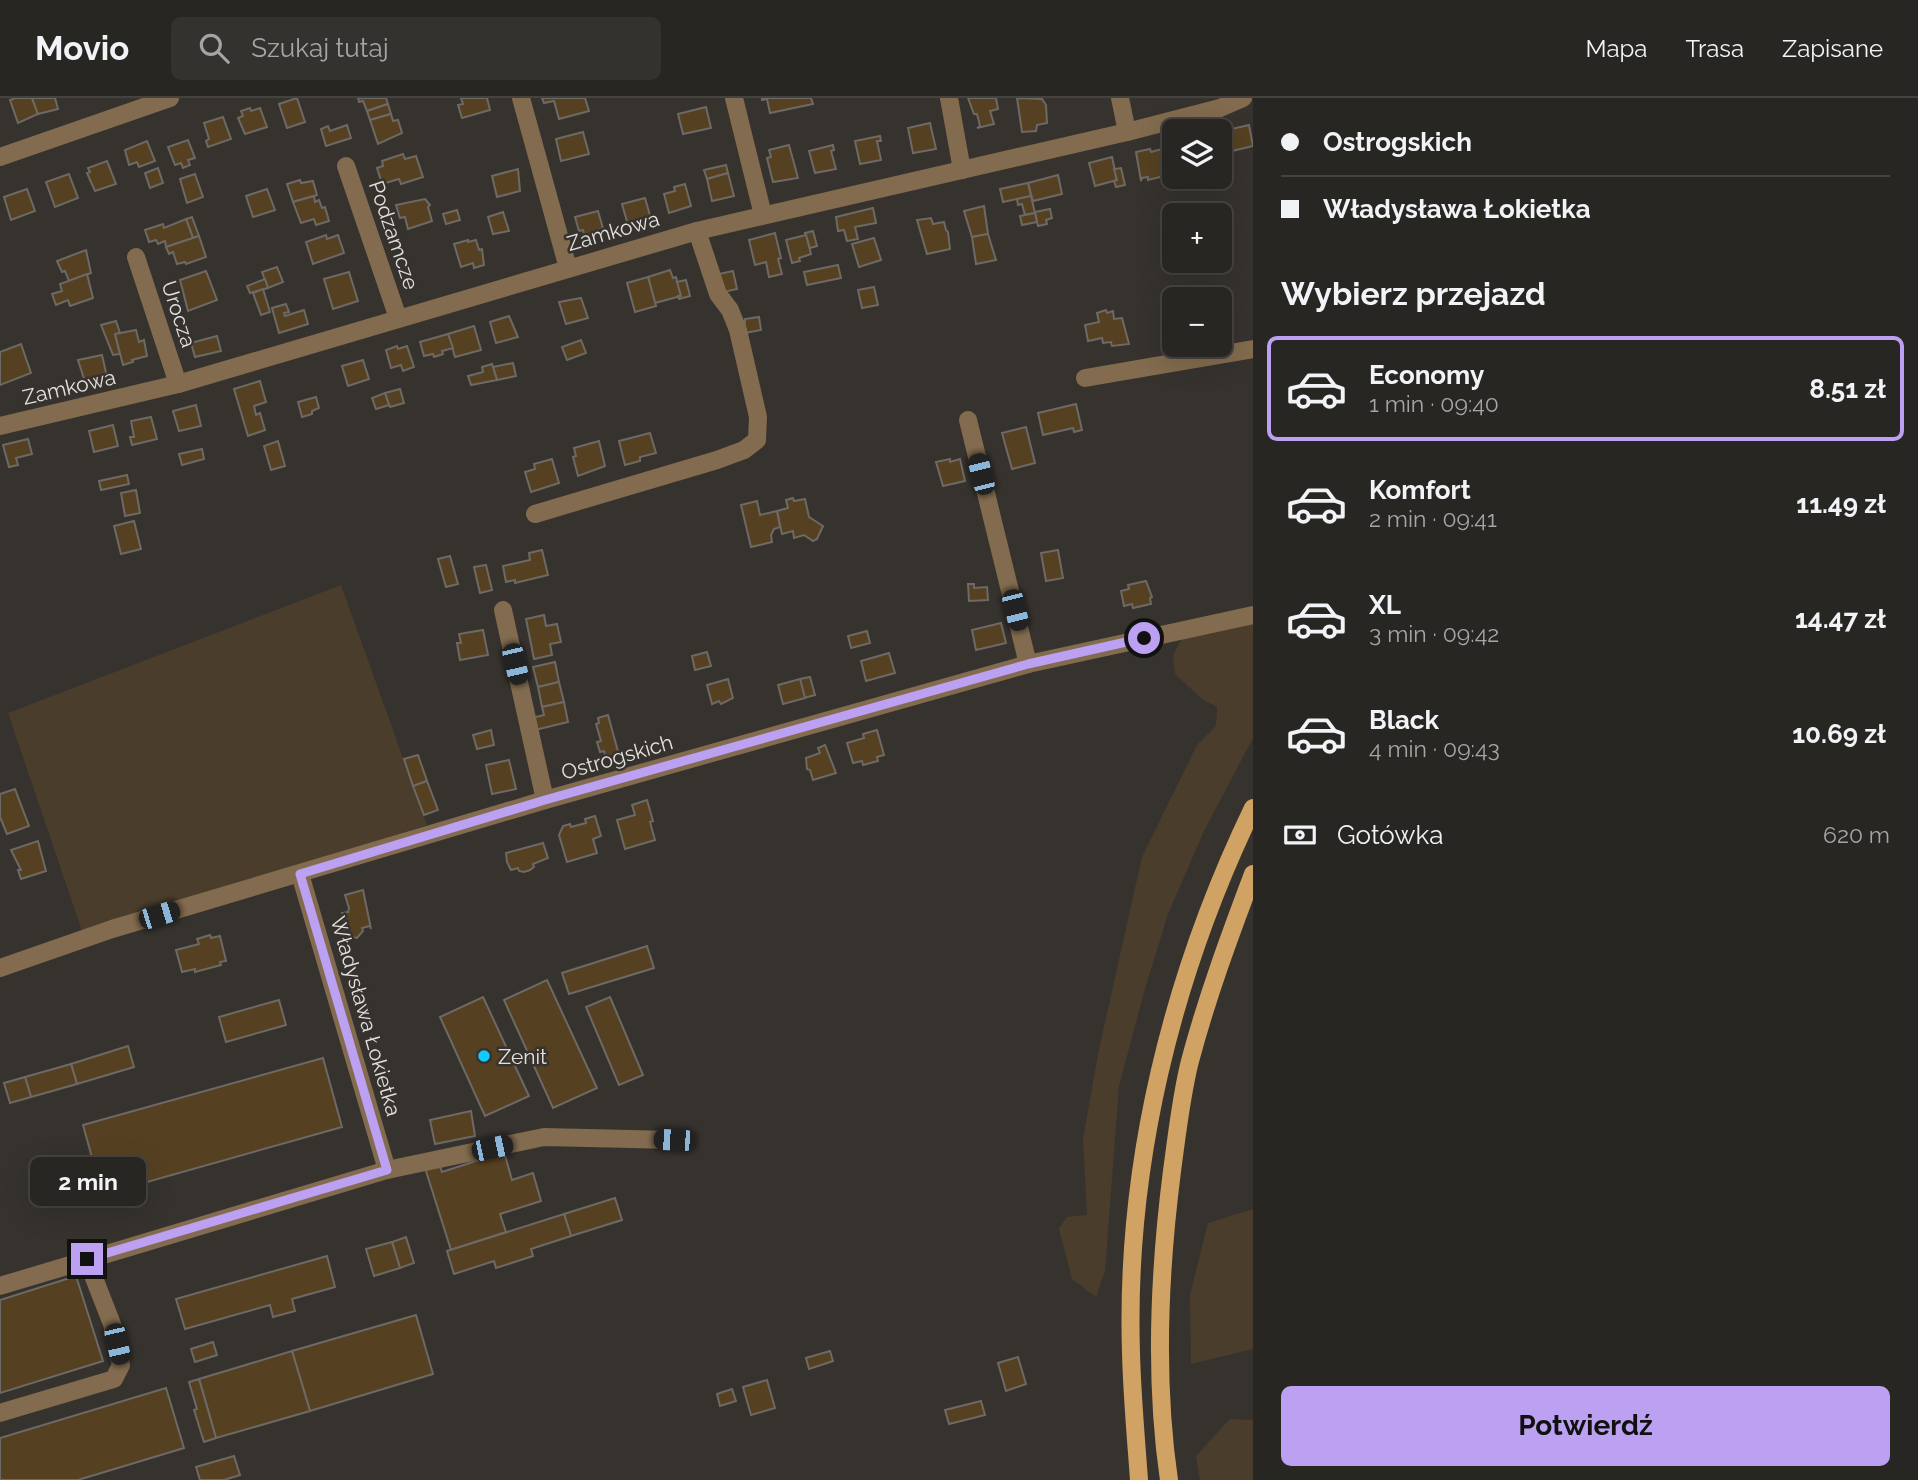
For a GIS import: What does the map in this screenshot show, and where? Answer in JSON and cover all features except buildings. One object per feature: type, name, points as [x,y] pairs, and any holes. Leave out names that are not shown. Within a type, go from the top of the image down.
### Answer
[{"type":"main road","points":[[1139,1480],[1131,1352],[1131,1298],[1141,1177],[1150,1112],[1189,963],[1230,856],[1253,808]]},
{"type":"main road","points":[[1169,1480],[1160,1387],[1160,1321],[1164,1231],[1175,1147],[1190,1062],[1223,954],[1253,874]]},
{"type":"street","points":[[0,157],[170,98]]},
{"type":"street","points":[[521,98],[568,268]]},
{"type":"street","points":[[734,98],[763,215]]},
{"type":"street","points":[[949,98],[962,170]]},
{"type":"street","points":[[1120,98],[1127,132]]},
{"type":"street","name":"Zamkowa","points":[[0,426],[178,384],[698,231],[1127,132],[1220,108],[1243,98]]},
{"type":"street","name":"Podzamcze","points":[[346,166],[398,318]]},
{"type":"street","points":[[535,514],[717,460],[744,450],[757,440],[758,417],[738,330],[730,310],[718,294],[698,231]]},
{"type":"street","name":"Urocza","points":[[136,257],[178,384]]},
{"type":"street","points":[[1085,377],[1253,349]]},
{"type":"street","points":[[968,420],[1028,664]]},
{"type":"street","points":[[503,610],[545,800]]},
{"type":"street","name":"Ostrogskich","points":[[0,968],[112,929],[545,800],[1028,664],[1253,615]]},
{"type":"street","name":"Władysława Łokietka","points":[[300,874],[387,1170]]},
{"type":"street","points":[[0,1286],[387,1170],[544,1137],[674,1140]]},
{"type":"street","points":[[0,1413],[114,1379],[121,1365],[111,1324],[87,1259]]},
{"type":"shaded area","points":[[341,585],[427,825],[83,934],[8,713]]},
{"type":"shaded area","points":[[1253,618],[1253,738],[1204,831],[1168,914],[1145,989],[1119,1086],[1105,1271],[1096,1297],[1072,1279],[1059,1229],[1067,1217],[1087,1215],[1083,1139],[1099,1049],[1142,857],[1197,745],[1216,726],[1217,707],[1202,699],[1175,674],[1173,655],[1186,632]]},
{"type":"shaded area","points":[[1253,1209],[1253,1349],[1191,1364],[1190,1295],[1208,1223]]},
{"type":"shaded area","points":[[1230,1419],[1253,1420],[1253,1480],[1200,1480],[1196,1456]]},
{"type":"place","name":"Zenit","points":[[484,1056]]},
{"type":"route","points":[[87,1259],[387,1170],[300,874],[545,800],[1028,664],[1144,638]]}]
